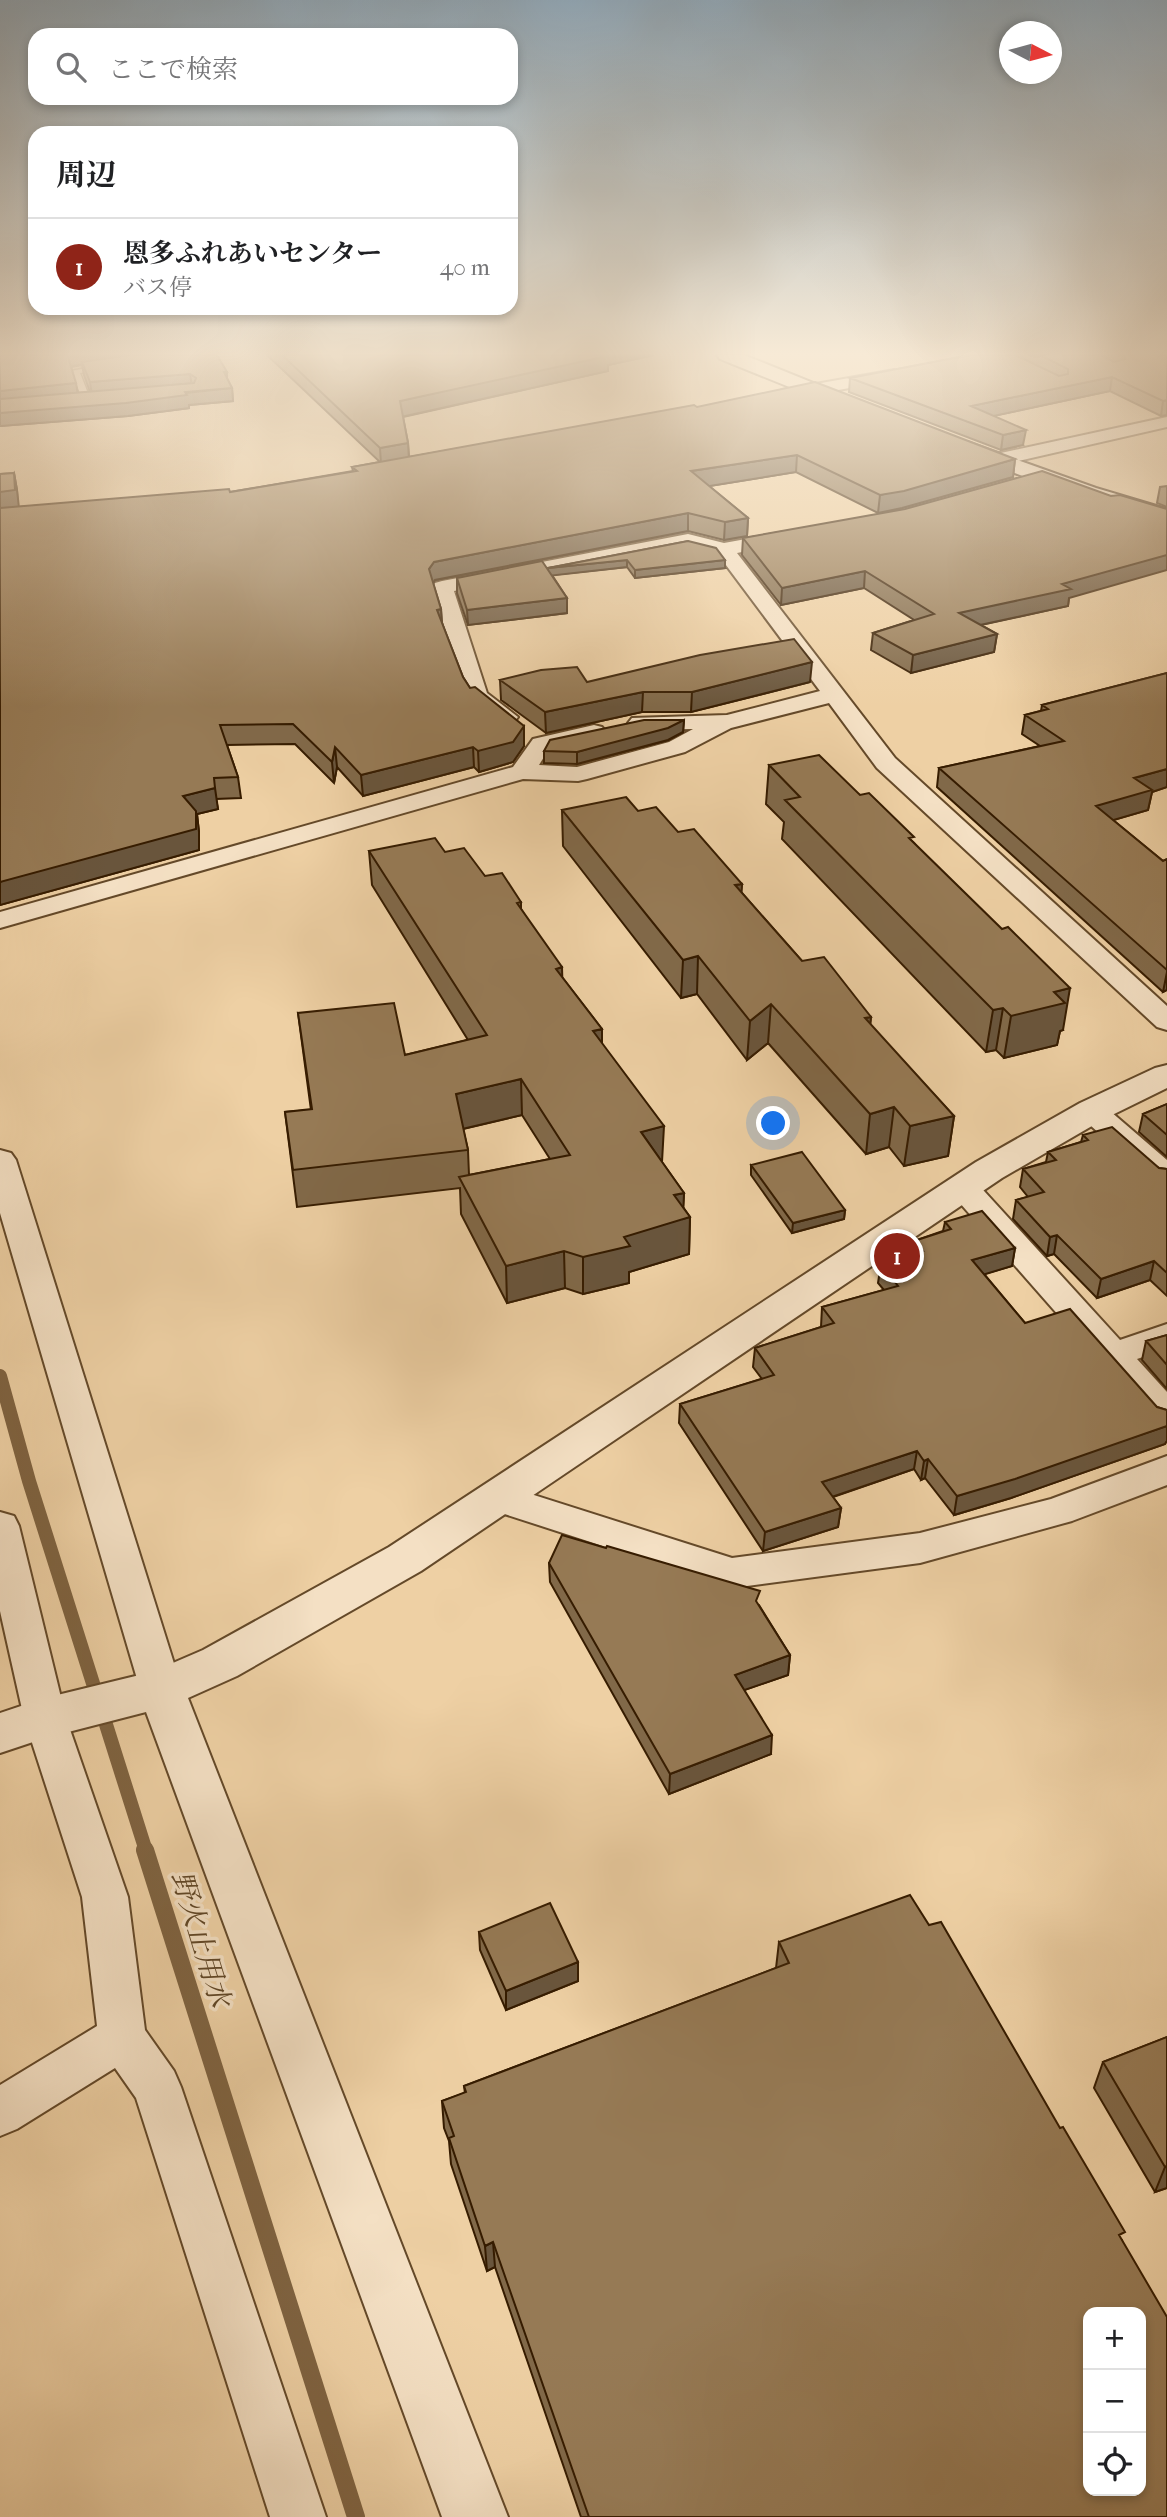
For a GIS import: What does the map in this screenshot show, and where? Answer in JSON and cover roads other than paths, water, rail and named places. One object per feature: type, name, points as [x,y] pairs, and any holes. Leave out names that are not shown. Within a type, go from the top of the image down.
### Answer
[{"type":"street","points":[[1030,472],[1167,516]]},
{"type":"street","points":[[1017,484],[1042,477]]},
{"type":"street","points":[[541,744],[477,696],[442,587],[688,540],[724,549],[802,535]]},
{"type":"street","points":[[724,549],[886,763],[1167,1021]]},
{"type":"street","points":[[0,920],[522,772],[578,774],[677,747],[727,722],[832,695]]},
{"type":"street","points":[[522,772],[541,744],[643,722],[727,722]]},
{"type":"street","points":[[0,1733],[148,1692],[220,1663],[405,1559],[963,1187],[1092,1111],[1167,1075]]},
{"type":"street","points":[[1092,1111],[1167,1177]]},
{"type":"street","points":[[0,1160],[148,1692],[475,2517]]},
{"type":"street","points":[[963,1187],[1167,1415]]},
{"type":"street","points":[[1112,1355],[1167,1336]]},
{"type":"street","points":[[496,1497],[732,1573],[920,1548],[1059,1511],[1167,1470]]},
{"type":"street","points":[[0,1527],[105,1897],[122,2037],[157,2087],[298,2517]]},
{"type":"street","points":[[0,2112],[122,2037]]},
{"type":"waterway","name":"野火止用水","points":[[0,1376],[29,1481],[146,1851]]},
{"type":"waterway","name":"野火止用水","points":[[145,1850],[356,2517]]},
{"type":"place","name":"恩多ふれあいセンター","points":[[897,1256]]}]
